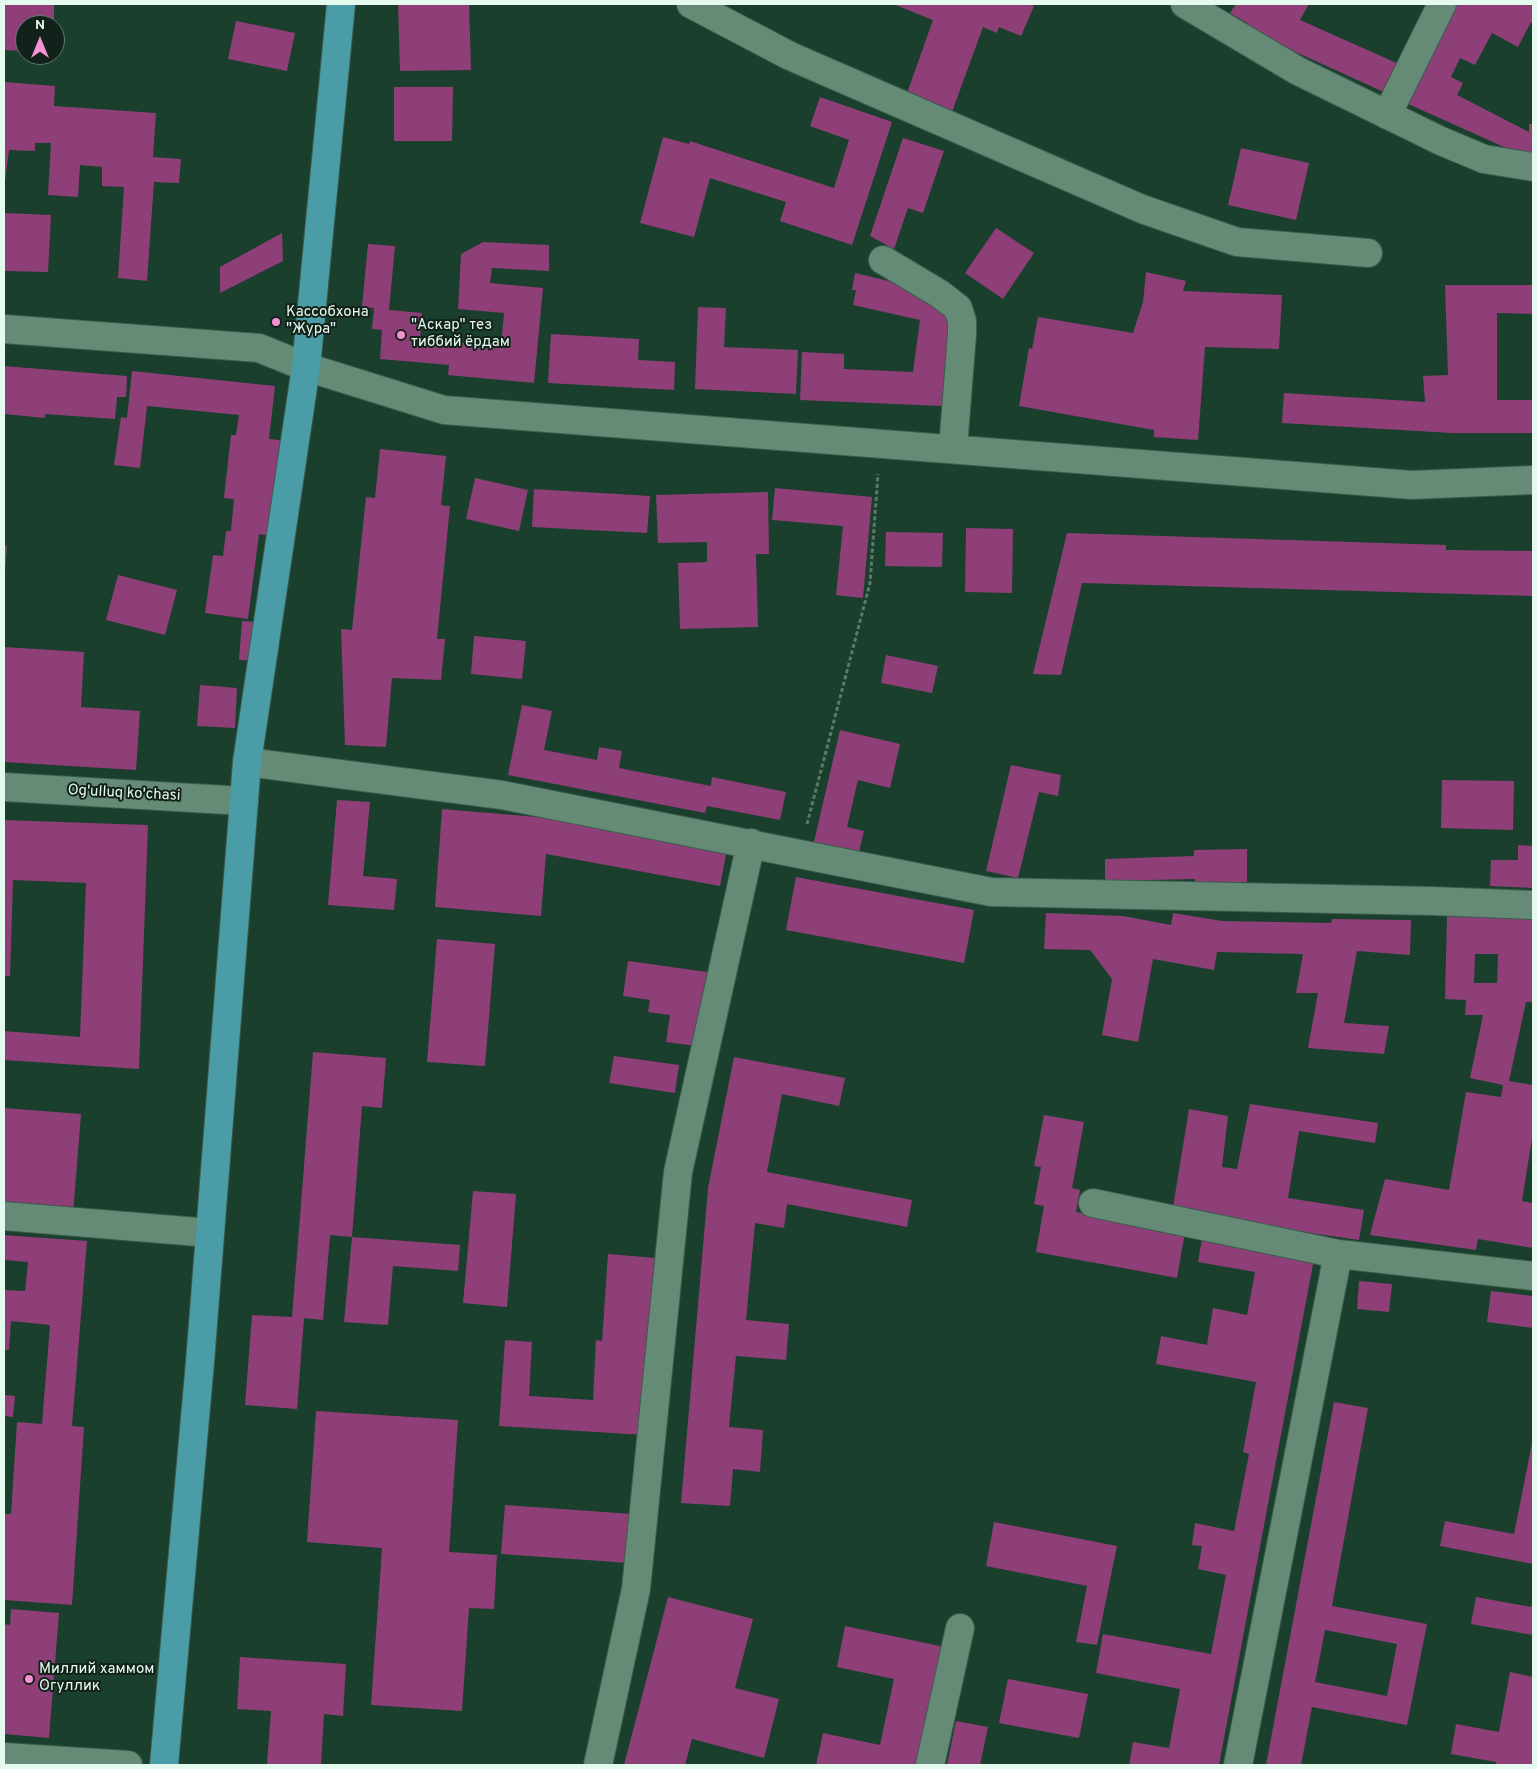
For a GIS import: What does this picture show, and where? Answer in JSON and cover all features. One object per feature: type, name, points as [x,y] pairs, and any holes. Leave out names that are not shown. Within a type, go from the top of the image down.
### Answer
[{"type":"main road","points":[[164,1765],[210,1233],[247,762],[306,367],[341,4]]},
{"type":"street","points":[[691,4],[790,56],[1142,209],[1236,242],[1368,253]]},
{"type":"street","points":[[1185,4],[1298,71],[1387,115],[1484,159],[1533,167]]},
{"type":"street","points":[[1387,115],[1442,4]]},
{"type":"street","points":[[883,260],[940,294],[958,308],[962,334],[953,448]]},
{"type":"street","points":[[4,329],[259,348],[306,367],[444,410],[1412,485],[1533,480]]},
{"type":"street","points":[[247,762],[502,794],[991,892],[1432,901],[1533,905]]},
{"type":"street","name":"Og'ulluq ko'chasi","points":[[4,787],[244,801]]},
{"type":"street","points":[[598,1765],[636,1589],[678,1172],[751,843]]},
{"type":"street","points":[[1093,1203],[1338,1254],[1533,1276]]},
{"type":"street","points":[[4,1216],[210,1233]]},
{"type":"street","points":[[1238,1765],[1338,1254]]},
{"type":"street","points":[[930,1765],[960,1628]]},
{"type":"street","points":[[4,1757],[128,1765]]},
{"type":"path","points":[[796,852],[810,815],[870,583],[881,443]]},
{"type":"building","points":[[4,4],[54,4],[54,15],[15,15],[15,51],[4,50]]},
{"type":"building","points":[[398,4],[469,4],[471,70],[400,71]]},
{"type":"building","points":[[893,4],[1028,4],[1034,6],[1021,36],[999,27],[997,33],[983,27],[952,112],[906,96],[933,20]]},
{"type":"building","points":[[1236,4],[1309,4],[1300,20],[1401,65],[1388,94],[1243,28],[1247,23],[1230,13]]},
{"type":"building","points":[[1456,4],[1533,4],[1533,23],[1531,22],[1518,47],[1492,33],[1475,65],[1460,58],[1451,77],[1463,83],[1457,95],[1529,132],[1529,124],[1533,124],[1533,160],[1406,103]]},
{"type":"building","points":[[236,21],[295,33],[287,71],[228,59]]},
{"type":"building","points":[[4,82],[55,86],[54,106],[156,113],[153,157],[181,159],[179,183],[154,182],[147,281],[118,278],[124,187],[102,186],[102,167],[80,165],[78,197],[48,195],[51,143],[35,143],[35,151],[9,150],[4,189]]},
{"type":"building","points":[[394,87],[453,87],[452,141],[394,141]]},
{"type":"building","points":[[820,97],[892,122],[852,245],[780,221],[786,202],[710,178],[694,237],[640,223],[663,137],[689,144],[690,141],[834,188],[849,140],[810,126]]},
{"type":"building","points":[[903,138],[944,151],[923,213],[908,208],[894,249],[870,236]]},
{"type":"building","points":[[1241,148],[1309,163],[1296,220],[1228,205]]},
{"type":"building","points":[[4,213],[51,215],[48,272],[4,271]]},
{"type":"building","points":[[996,228],[1034,253],[1003,299],[965,273]]},
{"type":"building","points":[[282,233],[283,261],[220,293],[220,267]]},
{"type":"building","points":[[483,242],[549,245],[549,271],[492,268],[490,283],[543,288],[534,383],[448,375],[449,365],[380,359],[382,330],[372,329],[374,308],[362,307],[368,244],[395,246],[389,310],[422,313],[420,340],[501,345],[504,313],[458,309],[461,254]]},
{"type":"building","points":[[1146,272],[1186,281],[1183,291],[1282,295],[1279,349],[1205,347],[1198,440],[1154,437],[1154,430],[1019,406],[1029,348],[1032,349],[1038,317],[1133,333],[1143,302]]},
{"type":"building","points":[[855,273],[927,290],[953,316],[942,406],[800,400],[802,352],[844,354],[844,369],[913,372],[920,320],[853,305],[856,290],[852,290]]},
{"type":"building","points":[[1445,285],[1533,285],[1533,314],[1497,313],[1497,400],[1533,400],[1533,433],[1451,433],[1282,423],[1284,393],[1425,402],[1423,376],[1448,375]]},
{"type":"building","points":[[698,307],[726,308],[724,347],[798,350],[796,394],[695,389]]},
{"type":"building","points":[[551,334],[639,339],[638,360],[675,362],[674,390],[548,383]]},
{"type":"building","points":[[4,366],[127,376],[126,397],[117,397],[115,419],[45,414],[45,418],[4,414]]},
{"type":"building","points":[[132,371],[275,386],[269,439],[280,440],[271,536],[259,534],[248,619],[205,613],[213,555],[223,556],[226,531],[231,531],[234,499],[224,498],[231,435],[236,435],[239,415],[147,406],[140,468],[114,465],[121,417],[127,418]]},
{"type":"building","points":[[380,449],[446,456],[441,505],[450,506],[437,639],[445,639],[441,680],[392,678],[386,747],[345,745],[341,629],[352,630],[366,497],[375,498]]},
{"type":"building","points":[[475,478],[528,490],[519,531],[466,519]]},
{"type":"building","points":[[775,488],[872,497],[863,598],[836,595],[843,526],[772,520]]},
{"type":"building","points":[[534,489],[650,496],[647,533],[532,527]]},
{"type":"building","points":[[768,492],[769,554],[756,554],[758,627],[680,629],[678,563],[707,562],[707,542],[658,543],[656,495]]},
{"type":"building","points":[[966,528],[1013,529],[1012,593],[965,592]]},
{"type":"building","points":[[886,532],[943,533],[942,567],[885,566]]},
{"type":"building","points":[[1067,533],[1446,545],[1446,550],[1533,551],[1533,596],[1082,583],[1061,675],[1033,674]]},
{"type":"building","points":[[4,546],[7,546],[5,570],[4,570]]},
{"type":"building","points":[[118,575],[177,590],[165,635],[106,620]]},
{"type":"building","points":[[242,621],[258,622],[256,661],[239,660]]},
{"type":"building","points":[[474,636],[526,641],[522,679],[471,674]]},
{"type":"building","points":[[4,647],[84,652],[81,707],[140,711],[136,770],[4,762]]},
{"type":"building","points":[[886,655],[938,666],[932,693],[881,683]]},
{"type":"building","points":[[200,685],[237,688],[235,728],[197,726]]},
{"type":"building","points":[[522,705],[552,711],[544,750],[597,760],[599,747],[622,751],[619,768],[711,786],[712,777],[786,792],[780,820],[707,806],[705,813],[508,775]]},
{"type":"building","points":[[840,730],[900,744],[890,788],[858,780],[847,827],[864,831],[858,856],[813,846]]},
{"type":"building","points":[[1011,765],[1061,775],[1058,796],[1039,792],[1018,878],[986,871]]},
{"type":"building","points":[[1442,780],[1514,781],[1513,830],[1441,828]]},
{"type":"building","points":[[337,800],[370,802],[363,876],[397,879],[394,910],[328,905]]},
{"type":"building","points":[[442,809],[549,818],[727,850],[720,886],[546,854],[541,916],[435,907]]},
{"type":"building","points":[[4,820],[148,825],[139,1069],[4,1060],[4,1031],[80,1037],[86,883],[13,880],[10,976],[4,976]]},
{"type":"building","points":[[1518,845],[1533,846],[1533,888],[1490,886],[1491,860],[1518,860]]},
{"type":"building","points":[[1247,849],[1247,882],[1195,883],[1195,879],[1105,881],[1105,859],[1194,856],[1194,850]]},
{"type":"building","points":[[796,877],[974,910],[964,963],[786,930]]},
{"type":"building","points":[[1046,913],[1123,916],[1171,925],[1173,913],[1222,921],[1331,923],[1332,919],[1411,920],[1410,955],[1357,951],[1344,1023],[1389,1026],[1384,1054],[1308,1048],[1318,993],[1296,993],[1303,954],[1217,952],[1214,970],[1153,959],[1138,1042],[1102,1035],[1112,979],[1090,950],[1044,949]]},
{"type":"building","points":[[1447,916],[1533,918],[1533,1002],[1526,1002],[1509,1081],[1533,1085],[1533,1132],[1522,1201],[1533,1203],[1533,1248],[1478,1239],[1476,1250],[1370,1235],[1385,1179],[1449,1190],[1466,1092],[1501,1097],[1503,1085],[1470,1078],[1483,1015],[1465,1015],[1466,1000],[1445,999]],"holes":[[[1475,954],[1498,954],[1497,983],[1474,983]]]},
{"type":"building","points":[[437,939],[495,944],[485,1066],[427,1062]]},
{"type":"building","points":[[628,961],[707,972],[696,1046],[666,1042],[670,1015],[648,1012],[650,1000],[623,996]]},
{"type":"building","points":[[313,1052],[386,1058],[382,1108],[362,1106],[352,1237],[330,1235],[323,1320],[304,1318],[297,1409],[245,1405],[252,1315],[292,1317]]},
{"type":"building","points":[[614,1056],[679,1065],[675,1093],[609,1083]]},
{"type":"building","points":[[734,1057],[845,1078],[839,1106],[782,1094],[767,1172],[912,1200],[907,1227],[787,1204],[784,1228],[755,1223],[746,1320],[789,1324],[786,1360],[736,1356],[729,1427],[763,1430],[760,1472],[733,1469],[730,1506],[681,1503],[708,1188]]},
{"type":"building","points":[[1250,1104],[1378,1123],[1375,1143],[1299,1131],[1288,1198],[1364,1210],[1359,1240],[1172,1213],[1189,1109],[1228,1116],[1222,1167],[1237,1169]]},
{"type":"building","points":[[4,1108],[81,1114],[73,1214],[4,1209]]},
{"type":"building","points":[[1044,1115],[1084,1122],[1072,1188],[1080,1190],[1076,1212],[1185,1232],[1177,1278],[1036,1252],[1044,1206],[1034,1204],[1041,1167],[1034,1166]]},
{"type":"building","points":[[473,1191],[516,1194],[507,1307],[463,1303]]},
{"type":"building","points":[[4,1235],[87,1241],[72,1426],[84,1427],[72,1605],[4,1600],[4,1514],[11,1514],[17,1422],[42,1424],[50,1325],[11,1321],[9,1350],[4,1350],[4,1290],[25,1291],[28,1262],[4,1260]]},
{"type":"building","points":[[352,1237],[460,1245],[458,1271],[393,1266],[388,1325],[344,1322]]},
{"type":"building","points":[[1202,1239],[1314,1259],[1219,1765],[1129,1765],[1133,1742],[1169,1748],[1180,1689],[1096,1673],[1103,1634],[1211,1654],[1226,1575],[1198,1569],[1202,1546],[1192,1545],[1195,1523],[1234,1531],[1249,1454],[1243,1452],[1256,1382],[1156,1364],[1161,1336],[1207,1345],[1213,1308],[1247,1315],[1255,1272],[1198,1262]]},
{"type":"building","points":[[608,1254],[656,1258],[645,1435],[499,1426],[505,1340],[532,1342],[529,1396],[593,1400],[596,1340],[602,1341]]},
{"type":"building","points":[[1359,1281],[1392,1284],[1389,1312],[1357,1309]]},
{"type":"building","points":[[1491,1291],[1533,1296],[1533,1328],[1487,1322]]},
{"type":"building","points":[[4,1395],[15,1396],[13,1417],[4,1416]]},
{"type":"building","points":[[1334,1402],[1368,1408],[1332,1606],[1427,1624],[1407,1725],[1312,1707],[1301,1765],[1266,1765]],"holes":[[[1325,1630],[1397,1644],[1387,1696],[1315,1682]]]},
{"type":"building","points":[[316,1411],[458,1420],[449,1552],[497,1555],[494,1609],[469,1608],[462,1711],[371,1705],[382,1548],[307,1542]]},
{"type":"building","points":[[1532,1443],[1533,1564],[1440,1546],[1445,1521],[1514,1534]]},
{"type":"building","points":[[505,1505],[632,1514],[629,1563],[501,1554]]},
{"type":"building","points":[[994,1522],[1117,1546],[1097,1645],[1076,1642],[1087,1586],[986,1566]]},
{"type":"building","points":[[668,1597],[753,1619],[735,1688],[779,1699],[764,1758],[692,1739],[685,1765],[624,1765]]},
{"type":"building","points":[[1476,1597],[1531,1607],[1533,1598],[1533,1635],[1471,1624]]},
{"type":"building","name":"Миллий хаммом Огуллик","points":[[11,1609],[59,1613],[49,1738],[4,1734],[4,1624],[10,1625]]},
{"type":"building","points":[[845,1626],[949,1648],[924,1765],[816,1765],[823,1733],[880,1745],[894,1679],[837,1667]]},
{"type":"building","points":[[240,1657],[346,1664],[343,1716],[324,1714],[321,1765],[267,1765],[271,1711],[237,1709]]},
{"type":"building","points":[[1510,1672],[1533,1677],[1533,1765],[1496,1765],[1496,1762],[1451,1754],[1456,1724],[1499,1732]]},
{"type":"building","points":[[1008,1679],[1088,1694],[1079,1738],[999,1723]]},
{"type":"building","points":[[956,1721],[988,1727],[980,1765],[947,1765]]},
{"type":"place","name":"Кассобхона \"Жура\"","points":[[276,322]]},
{"type":"place","name":"\"Аскар\" тез тиббий ёрдам","points":[[401,335]]},
{"type":"place","name":"Миллий хаммом Огуллик","points":[[29,1679]]}]
